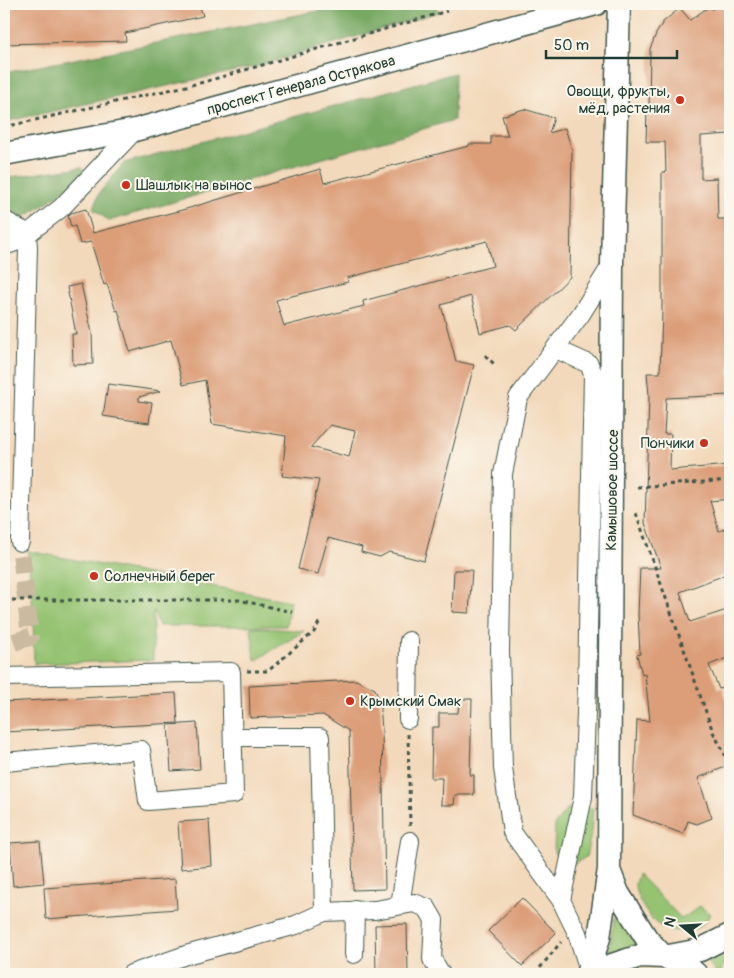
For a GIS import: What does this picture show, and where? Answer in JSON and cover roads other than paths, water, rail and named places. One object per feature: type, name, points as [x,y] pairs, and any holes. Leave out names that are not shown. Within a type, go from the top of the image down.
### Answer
[{"type":"main road","name":"проспект Генерала Острякова","points":[[4,154],[135,130],[596,4]]},
{"type":"main road","name":"Камышовое шоссе","points":[[591,973],[599,938],[609,869],[612,264],[619,4]]},
{"type":"main road","points":[[609,869],[623,900],[647,939],[664,957],[687,966],[696,974]]},
{"type":"main road","points":[[591,973],[640,956],[664,957],[700,950],[730,935]]},
{"type":"lane","points":[[4,246],[18,240],[61,208],[135,130]]},
{"type":"lane","points":[[4,220],[27,233]]},
{"type":"lane","points":[[20,542],[27,233]]},
{"type":"lane","points":[[591,973],[577,934],[561,900],[512,832],[503,768],[500,651],[503,474],[518,398],[581,314],[612,264]]},
{"type":"lane","points":[[556,348],[589,364],[593,374],[583,798],[561,900]]},
{"type":"lane","points":[[408,719],[409,641]]},
{"type":"lane","points":[[4,677],[231,672],[234,794],[148,801],[141,750],[4,762]]},
{"type":"lane","points":[[233,737],[320,737],[324,912]]},
{"type":"lane","points":[[400,905],[410,841]]},
{"type":"lane","points":[[131,974],[186,955],[296,924],[324,912],[375,910],[414,903],[421,904],[431,913],[434,920],[432,959],[441,974]]},
{"type":"lane","points":[[354,954],[355,910]]},
{"type":"tunnel","points":[[14,642],[30,637],[20,542]]},
{"type":"place","name":"Овощи, фрукты, мёд, растения","points":[[680,100]]},
{"type":"place","name":"Шашлык на вынос","points":[[126,185]]},
{"type":"place","name":"Пончики","points":[[704,443]]},
{"type":"place","name":"Солнечный берег","points":[[94,576]]},
{"type":"place","name":"Крымский Смак","points":[[350,701]]}]
